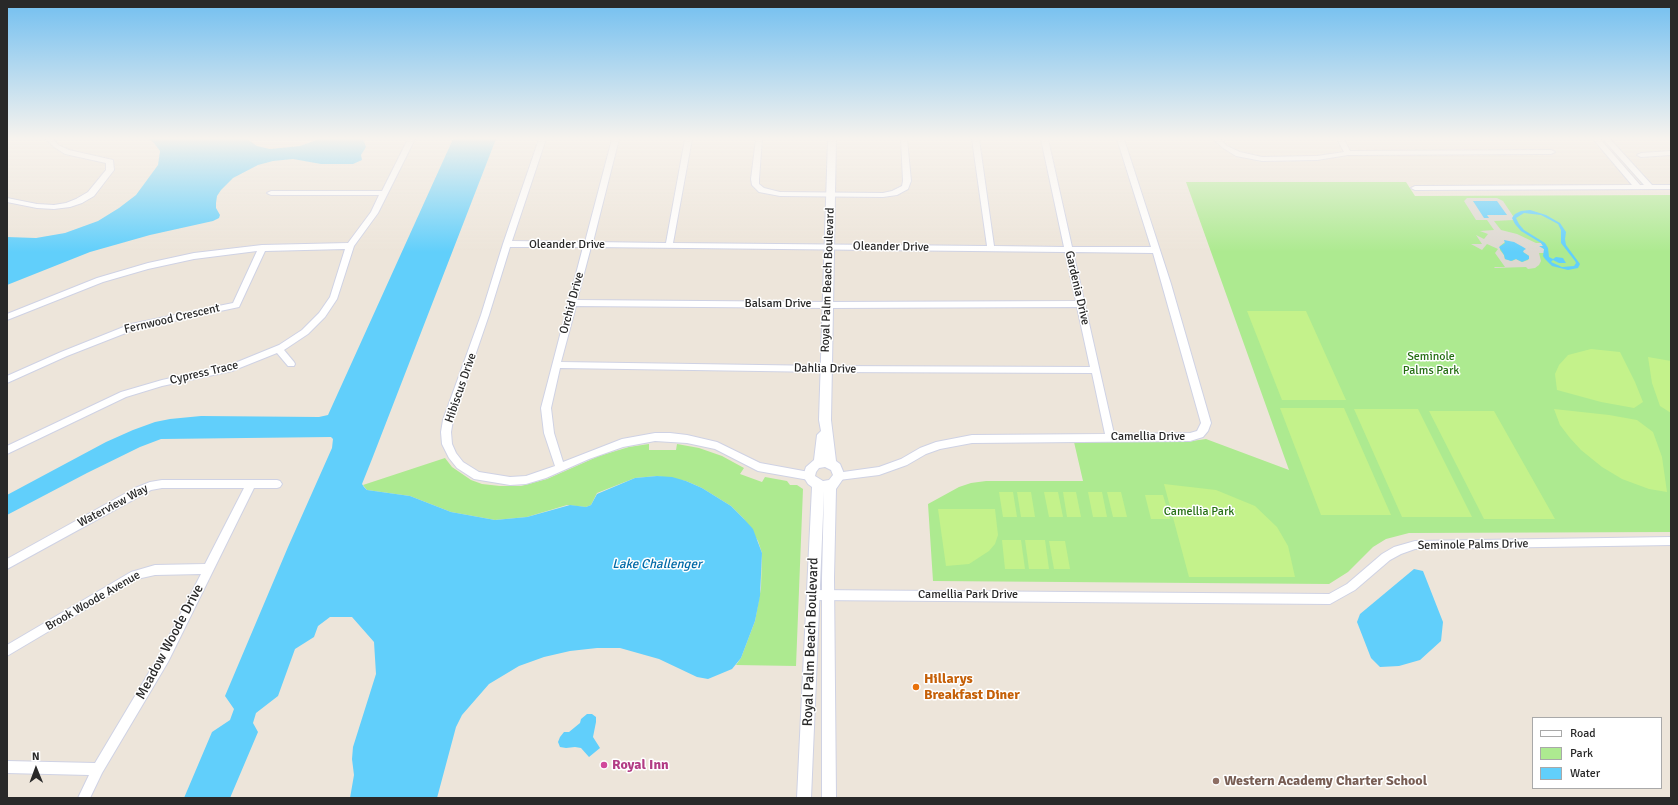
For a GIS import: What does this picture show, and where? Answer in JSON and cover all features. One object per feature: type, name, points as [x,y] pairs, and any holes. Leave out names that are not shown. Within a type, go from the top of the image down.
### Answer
[{"type":"street","points":[[7,200],[37,206],[54,207],[67,205],[79,201],[91,194],[105,177]]},
{"type":"street","name":"Cypress Trace","points":[[7,450],[98,405],[124,394],[162,382],[209,374],[232,368],[279,349],[305,332],[329,306],[334,297],[350,246],[368,224],[393,177]]},
{"type":"street","name":"Hibiscus Drive","points":[[530,177],[507,244],[486,315],[448,420],[446,432],[447,444],[452,455],[460,465],[477,476],[510,481],[526,480],[543,475],[603,449],[622,443],[655,437],[670,437],[687,439],[717,446],[758,467],[812,477]]},
{"type":"street","name":"Orchid Drive","points":[[560,467],[549,433],[546,408],[572,303],[606,177]]},
{"type":"street","points":[[669,245],[682,177]]},
{"type":"street","points":[[755,177],[756,185],[762,190],[780,194],[883,195],[894,193],[905,187],[907,177]]},
{"type":"street","name":"Royal Palm Beach Boulevard","points":[[829,798],[828,594],[831,472],[825,420],[831,177]]},
{"type":"street","points":[[980,177],[991,249]]},
{"type":"street","name":"Gardenia Drive","points":[[1052,177],[1110,437]]},
{"type":"street","name":"Camellia Drive","points":[[831,472],[864,474],[889,468],[923,451],[955,441],[980,438],[1190,437],[1200,434],[1206,427],[1206,423],[1156,250],[1132,177]]},
{"type":"street","points":[[1629,177],[1637,186]]},
{"type":"street","points":[[1640,177],[1650,187]]},
{"type":"street","points":[[1415,188],[1671,187]]},
{"type":"street","points":[[271,193],[385,193]]},
{"type":"street","name":"Oleander Drive","points":[[507,244],[1156,250]]},
{"type":"street","points":[[7,317],[100,280],[148,266],[194,256],[262,248],[350,246]]},
{"type":"street","name":"Fernwood Crescent","points":[[7,380],[64,354],[134,326],[236,305],[262,248]]},
{"type":"street","name":"Balsam Drive","points":[[572,303],[828,305],[1080,304]]},
{"type":"street","points":[[279,349],[291,364]]},
{"type":"street","name":"Dahlia Drive","points":[[556,365],[826,369],[1095,370]]},
{"type":"street","points":[[812,477],[822,486],[831,472]]},
{"type":"street","points":[[812,477],[831,472]]},
{"type":"street","name":"Royal Palm Beach Boulevard","points":[[804,798],[812,594],[812,477]]},
{"type":"street","name":"Waterview Way","points":[[7,564],[138,491],[150,486],[162,484],[277,484]]},
{"type":"street","name":"Meadow Woode Drive","points":[[84,798],[98,769],[164,658],[251,484]]},
{"type":"street","name":"Seminole Palms Drive","points":[[1124,597],[1330,599],[1351,587],[1386,557],[1398,550],[1415,545],[1671,541]]},
{"type":"street","name":"Brook Woode Avenue","points":[[7,651],[135,575],[155,570],[209,569]]},
{"type":"street","name":"Camellia Park Drive","points":[[812,594],[1124,597]]},
{"type":"street","points":[[7,767],[98,769]]},
{"type":"green space","name":"Seminole Palms Park","points":[[1186,182],[1406,182],[1415,196],[1671,195],[1671,532],[1409,533],[1386,539],[1373,547],[1348,572],[1329,584],[933,581],[928,504],[959,487],[971,483],[986,481],[1083,481],[1074,442],[1185,442],[1206,439],[1289,470]]},
{"type":"green space","points":[[1247,311],[1306,311],[1346,400],[1282,400]]},
{"type":"green space","points":[[1591,349],[1620,352],[1643,402],[1634,408],[1601,402],[1557,390],[1555,374],[1559,365],[1568,355]]},
{"type":"green space","points":[[1648,357],[1671,361],[1671,413],[1660,406],[1652,383]]},
{"type":"green space","points":[[1280,408],[1344,408],[1391,515],[1321,515]]},
{"type":"green space","points":[[1354,409],[1418,409],[1472,517],[1402,517]]},
{"type":"green space","points":[[1554,409],[1609,415],[1637,420],[1653,432],[1662,457],[1667,492],[1649,489],[1622,479],[1602,467],[1581,450],[1570,438],[1560,425]]},
{"type":"green space","points":[[1429,411],[1494,411],[1555,519],[1484,519]]},
{"type":"green space","points":[[649,444],[649,450],[676,450],[677,444],[699,448],[722,456],[744,468],[740,474],[762,482],[765,477],[787,481],[790,485],[797,485],[803,489],[796,666],[736,665],[741,658],[755,621],[761,588],[762,553],[758,541],[744,519],[731,506],[702,488],[686,481],[657,476],[635,478],[597,493],[591,505],[586,507],[567,505],[527,517],[495,520],[451,512],[410,496],[367,490],[363,485],[445,458],[452,467],[471,480],[482,484],[521,486],[547,479],[599,456],[629,447]]},
{"type":"green space","name":"Camellia Park","points":[[1164,484],[1216,490],[1255,506],[1277,527],[1288,546],[1295,577],[1189,577]]},
{"type":"green space","points":[[999,492],[1013,492],[1017,517],[1003,517]]},
{"type":"green space","points":[[1017,492],[1031,492],[1035,517],[1021,517]]},
{"type":"green space","points":[[1044,492],[1058,492],[1063,517],[1049,517]]},
{"type":"green space","points":[[1063,492],[1076,492],[1081,517],[1067,517]]},
{"type":"green space","points":[[1088,492],[1102,492],[1107,517],[1093,517]]},
{"type":"green space","points":[[1107,492],[1121,492],[1127,517],[1113,517]]},
{"type":"green space","points":[[1145,495],[1163,495],[1170,519],[1151,519]]},
{"type":"green space","points":[[938,509],[995,509],[998,535],[995,544],[989,551],[969,564],[946,566]]},
{"type":"green space","points":[[1002,540],[1021,540],[1025,569],[1005,569]]},
{"type":"green space","points":[[1025,540],[1045,540],[1049,569],[1029,569]]},
{"type":"green space","points":[[1049,541],[1065,541],[1070,569],[1054,569]]},
{"type":"shaded area","points":[[1467,198],[1497,198],[1503,201],[1513,216],[1513,220],[1494,221],[1501,230],[1517,234],[1536,243],[1541,243],[1543,246],[1540,246],[1544,249],[1544,253],[1539,253],[1541,261],[1539,265],[1535,268],[1528,269],[1526,267],[1495,268],[1494,267],[1505,267],[1495,253],[1498,249],[1487,244],[1482,250],[1471,244],[1482,244],[1476,235],[1484,239],[1488,234],[1480,231],[1494,230],[1487,220],[1476,220],[1464,201]],"holes":[[[1473,201],[1507,215],[1487,215]],[[1505,242],[1525,249],[1523,252],[1529,256],[1528,260],[1522,262],[1516,259],[1512,261],[1505,259],[1500,250],[1500,246]]]},
{"type":"water","points":[[150,177],[236,177],[221,190],[217,196],[216,208],[220,215],[219,218],[213,221],[150,235],[90,252],[7,285],[7,237],[36,238],[65,233],[98,221],[136,195]]},
{"type":"water","name":"Lake Challenger","points":[[436,177],[481,177],[362,484],[367,490],[410,496],[451,512],[495,520],[527,517],[570,505],[586,507],[591,505],[597,494],[635,478],[657,476],[672,477],[702,488],[731,506],[744,519],[753,529],[762,553],[760,596],[755,621],[741,658],[732,669],[708,679],[697,677],[659,659],[620,648],[597,648],[570,651],[544,657],[519,666],[489,684],[462,715],[456,727],[437,798],[350,798],[354,775],[352,759],[353,747],[376,674],[374,642],[352,617],[330,617],[318,626],[314,637],[295,649],[278,696],[256,713],[253,723],[258,732],[230,798],[184,798],[212,732],[230,720],[234,709],[225,696],[332,448],[333,439],[331,437],[161,439],[140,447],[87,473],[7,515],[7,495],[106,442],[155,422],[201,416],[319,417],[328,415]]},
{"type":"water","points":[[1473,201],[1497,201],[1507,215],[1487,215],[1489,218],[1484,218]]},
{"type":"water","points":[[1530,210],[1546,215],[1560,223],[1566,232],[1566,245],[1580,264],[1578,268],[1568,270],[1552,266],[1545,259],[1543,256],[1544,249],[1539,246],[1543,246],[1541,243],[1521,231],[1512,218],[1515,214],[1521,211]],"holes":[[[1524,213],[1541,215],[1558,224],[1561,230],[1561,243],[1575,261],[1576,263],[1574,266],[1562,267],[1551,262],[1553,260],[1559,263],[1566,263],[1563,258],[1556,257],[1553,259],[1549,257],[1548,248],[1545,243],[1524,230],[1516,218]]]},
{"type":"water","points":[[1504,240],[1514,242],[1526,249],[1523,252],[1529,256],[1529,259],[1522,262],[1516,259],[1511,261],[1505,259],[1499,247],[1505,243]]},
{"type":"water","points":[[1414,569],[1423,571],[1443,622],[1441,641],[1420,660],[1399,666],[1380,667],[1371,658],[1357,622],[1360,614]]},
{"type":"water","points":[[587,714],[592,714],[596,717],[593,737],[600,748],[589,757],[581,748],[560,747],[558,742],[564,732],[569,732],[580,723],[581,719]]},
{"type":"place","name":"Hillarys Breakfast Diner","points":[[916,687]]},
{"type":"place","name":"Royal Inn","points":[[604,765]]},
{"type":"place","name":"Western Academy Charter School","points":[[1216,781]]}]
